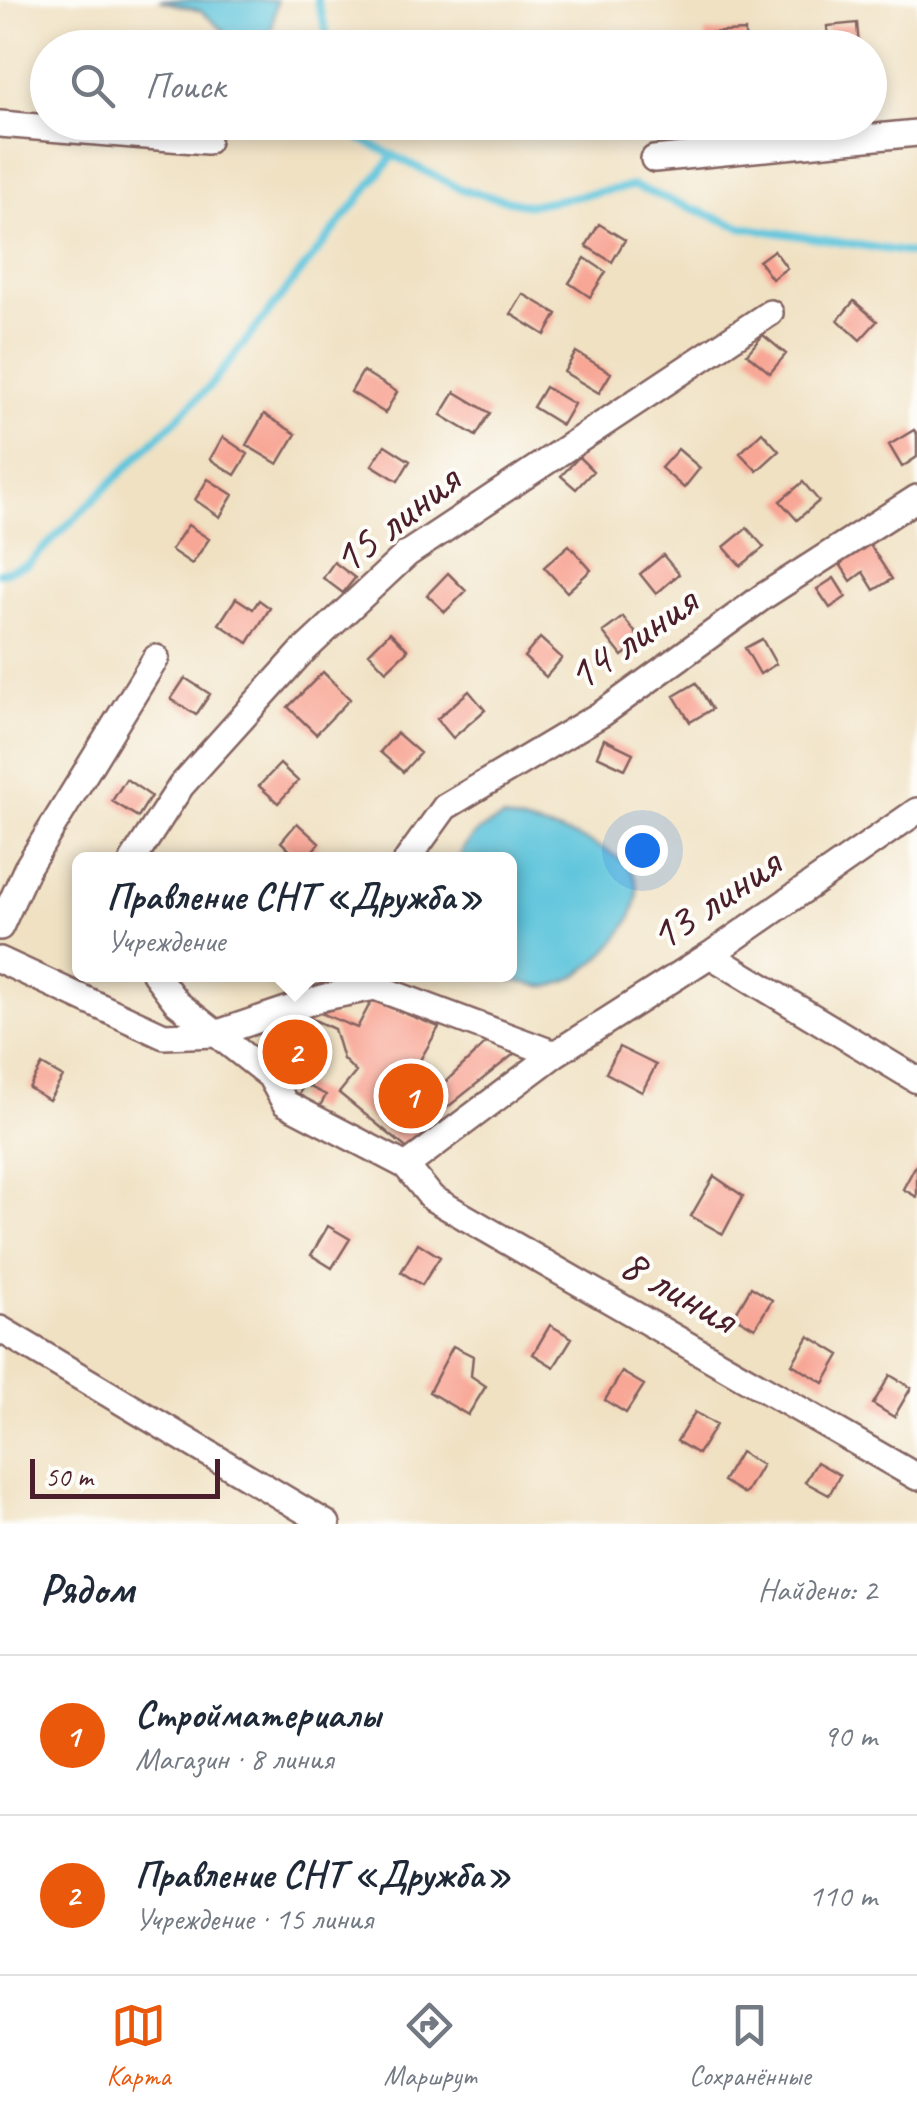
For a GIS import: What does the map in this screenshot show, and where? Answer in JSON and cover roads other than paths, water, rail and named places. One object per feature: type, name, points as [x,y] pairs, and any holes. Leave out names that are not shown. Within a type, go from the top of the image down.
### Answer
[{"type":"street","points":[[0,124],[30,126]]},
{"type":"street","points":[[887,136],[917,133]]},
{"type":"street","points":[[196,140],[208,141]]},
{"type":"street","points":[[654,159],[846,140]]},
{"type":"street","name":"15 линия","points":[[138,852],[181,786],[299,655],[407,554],[770,313]]},
{"type":"street","name":"14 линия","points":[[413,852],[445,806],[603,713],[764,596],[917,498]]},
{"type":"street","points":[[0,927],[27,868],[156,658]]},
{"type":"street","name":"13 линия","points":[[406,1166],[555,1054],[710,955],[917,811]]},
{"type":"street","points":[[710,955],[917,1080]]},
{"type":"street","points":[[0,960],[164,1036],[215,1034],[373,982]]},
{"type":"street","points":[[161,982],[177,1004],[215,1034]]},
{"type":"street","points":[[378,982],[555,1054]]},
{"type":"street","name":"8 линия","points":[[215,1034],[270,1076],[285,1103],[406,1166],[432,1198],[917,1478]]},
{"type":"street","points":[[0,1329],[326,1524]]},
{"type":"water","points":[[159,0],[277,0],[270,30],[223,30],[201,11]]},
{"type":"water","points":[[503,818],[554,830],[607,851],[631,871],[637,887],[628,923],[600,958],[566,981],[540,986],[517,981],[517,852],[462,852],[488,825]]},
{"type":"waterway","points":[[317,0],[326,30]]},
{"type":"waterway","points":[[362,140],[463,190],[528,205],[633,186],[741,227],[917,254]]},
{"type":"waterway","points":[[0,573],[28,564],[210,386],[394,155]]},
{"type":"place","name":"Правление СНТ «Дружба»","points":[[295,1052]]},
{"type":"place","name":"Стройматериалы","points":[[411,1096]]}]
